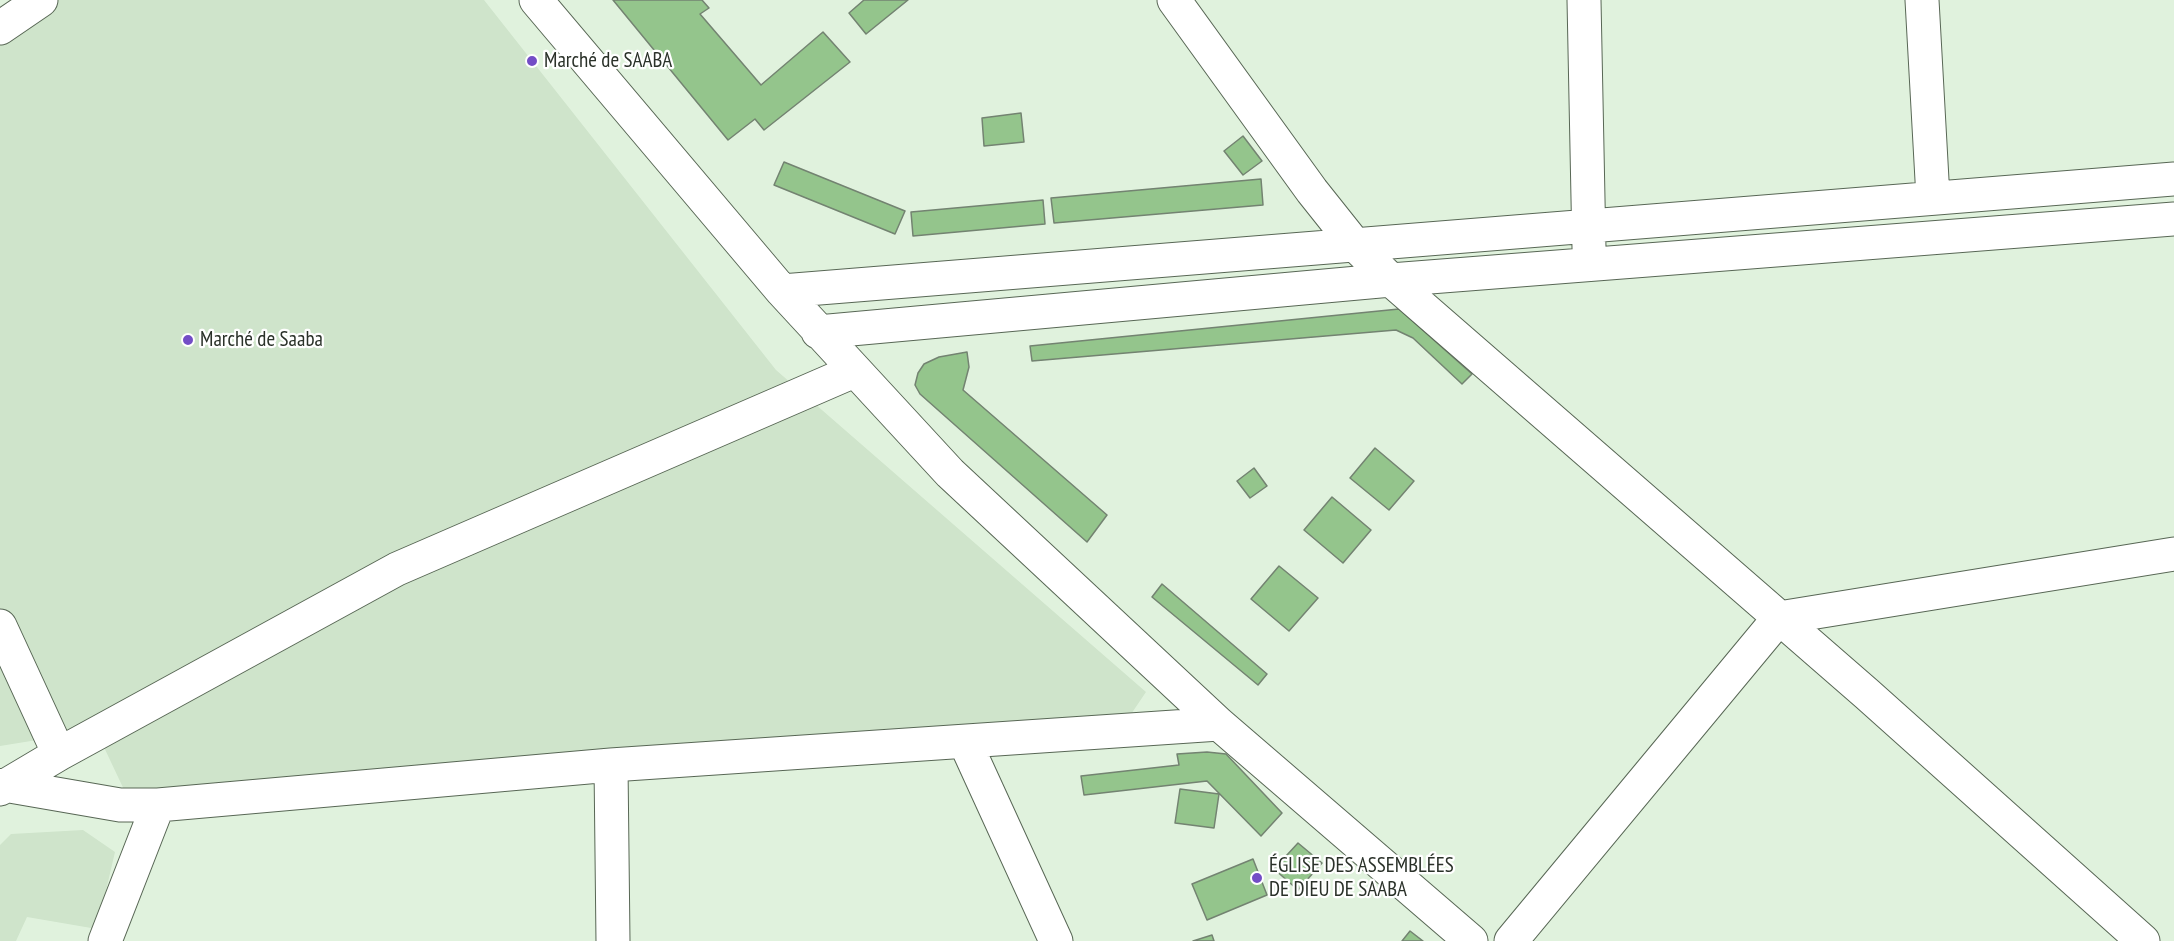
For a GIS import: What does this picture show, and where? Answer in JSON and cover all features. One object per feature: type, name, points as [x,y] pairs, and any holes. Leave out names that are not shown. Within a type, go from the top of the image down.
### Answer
[{"type":"street","points":[[0,27],[41,0]]},
{"type":"street","points":[[536,0],[782,291],[950,473],[1219,724],[1471,941]]},
{"type":"street","points":[[1174,0],[1312,191],[1355,245],[1391,280],[1867,694],[2143,941]]},
{"type":"street","points":[[1584,0],[1590,264]]},
{"type":"street","points":[[1922,0],[1934,198]]},
{"type":"street","points":[[782,291],[2174,179]]},
{"type":"street","points":[[818,332],[1391,280],[2174,219]]},
{"type":"street","points":[[2,787],[59,753],[397,568],[854,371]]},
{"type":"street","points":[[1510,941],[1779,618],[2174,554]]},
{"type":"street","points":[[0,626],[59,753]]},
{"type":"street","points":[[2,787],[120,805],[158,805],[611,765],[1219,724]]},
{"type":"street","points":[[965,742],[1056,941]]},
{"type":"street","points":[[611,765],[613,941]]},
{"type":"street","points":[[105,941],[158,805]]},
{"type":"shaded area","points":[[45,0],[484,0],[776,370],[1146,692],[1121,729],[127,796],[93,724],[68,735],[0,746],[0,32]]},
{"type":"shaded area","points":[[83,830],[115,852],[97,929],[27,917],[16,941],[0,941],[0,845],[11,834]]},
{"type":"building","points":[[613,0],[702,0],[709,8],[700,14],[761,85],[823,32],[850,62],[764,130],[755,119],[728,140]]},
{"type":"building","points":[[864,0],[908,0],[866,34],[849,13]]},
{"type":"building","points":[[1021,113],[1024,142],[984,146],[982,118]]},
{"type":"building","points":[[1243,136],[1262,161],[1243,175],[1224,151]]},
{"type":"building","points":[[784,162],[905,211],[895,234],[774,185]]},
{"type":"building","points":[[1261,179],[1263,205],[1054,223],[1051,198]]},
{"type":"building","points":[[1043,200],[1045,224],[913,236],[911,212]]},
{"type":"building","points":[[1399,309],[1472,374],[1462,384],[1413,338],[1396,330],[1032,361],[1030,346]]},
{"type":"building","points":[[967,352],[969,367],[963,390],[1107,515],[1087,542],[920,394],[915,385],[918,373],[924,364],[939,357]]},
{"type":"building","points":[[1375,448],[1414,481],[1389,510],[1350,478]]},
{"type":"building","points":[[1254,468],[1267,486],[1250,498],[1237,481]]},
{"type":"building","points":[[1332,497],[1371,530],[1343,563],[1304,530]]},
{"type":"building","points":[[1279,566],[1318,598],[1289,631],[1251,599]]},
{"type":"building","points":[[1162,584],[1267,674],[1258,685],[1152,597]]},
{"type":"building","points":[[1207,752],[1226,754],[1282,813],[1261,836],[1207,781],[1084,795],[1081,776],[1179,765],[1177,754]]},
{"type":"building","points":[[1180,789],[1219,794],[1214,828],[1175,823]]},
{"type":"building","points":[[1298,843],[1322,863],[1298,890],[1274,869]]},
{"type":"building","points":[[1253,859],[1267,895],[1207,920],[1192,884]]},
{"type":"building","points":[[1410,931],[1423,941],[1402,941]]},
{"type":"building","points":[[1212,935],[1214,941],[1193,941]]},
{"type":"place","name":"Marché de SAABA","points":[[532,61]]},
{"type":"place","name":"Marché de Saaba","points":[[188,340]]},
{"type":"place","name":"ÉGLISE DES ASSEMBLÉES DE DIEU DE SAABA","points":[[1257,878]]}]
